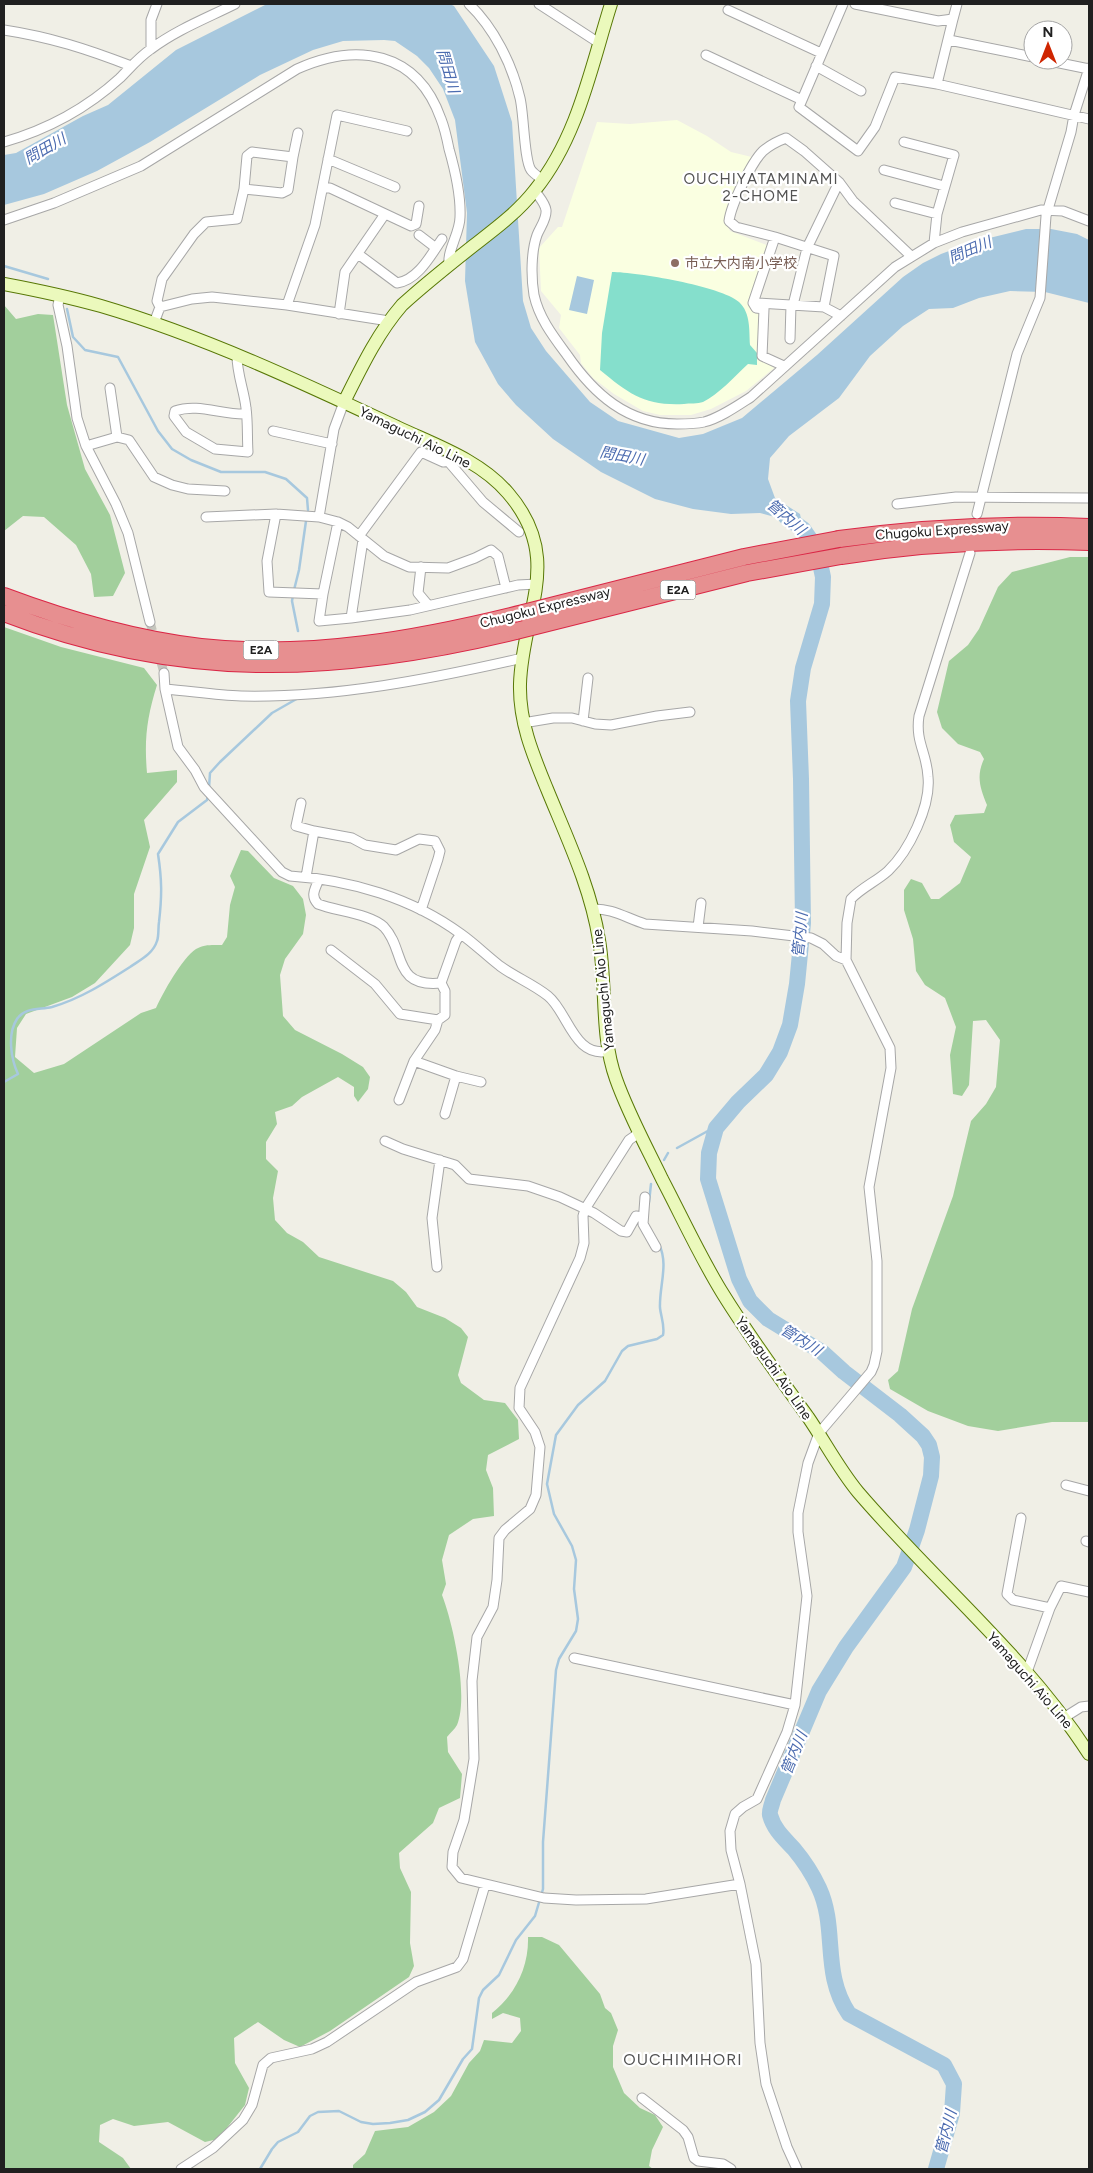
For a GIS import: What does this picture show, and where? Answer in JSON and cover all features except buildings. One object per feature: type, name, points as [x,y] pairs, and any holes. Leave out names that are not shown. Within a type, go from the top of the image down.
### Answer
[{"type":"highway","name":"Chugoku Expressway","points":[[4,596],[85,624],[134,636],[201,647],[247,650],[326,648],[432,634],[744,557],[839,539],[915,530],[971,526],[1089,527]]},
{"type":"highway","name":"Chugoku Expressway","points":[[4,613],[82,640],[131,652],[200,662],[249,665],[326,663],[382,658],[431,649],[516,631],[747,573],[841,556],[934,544],[1018,541],[1089,542]]},
{"type":"main road","points":[[344,402],[389,321],[409,299],[501,224],[532,194],[543,180],[569,136],[582,101],[610,4]]},
{"type":"main road","name":"Yamaguchi Aio Line","points":[[4,284],[60,295],[154,323],[344,402],[449,457],[491,476],[506,490],[521,509],[530,528],[536,548],[537,584],[520,682],[523,723],[585,883],[600,942],[608,1050],[614,1075],[639,1133],[722,1292],[855,1488],[1027,1672],[1066,1717],[1089,1754]]},
{"type":"street","points":[[151,49],[152,20],[157,4]]},
{"type":"street","points":[[4,142],[30,134],[76,111],[119,78],[151,49],[180,31],[235,4]]},
{"type":"street","points":[[469,4],[503,50],[512,72],[524,118],[528,162],[532,171],[543,180]]},
{"type":"street","points":[[539,4],[599,43]]},
{"type":"street","points":[[843,4],[799,107],[858,152],[875,127],[895,77],[937,84],[982,96],[1089,119]]},
{"type":"street","points":[[855,4],[938,21],[953,19]]},
{"type":"street","points":[[937,84],[957,4]]},
{"type":"street","points":[[728,10],[742,22],[821,53]]},
{"type":"street","points":[[4,30],[37,35],[82,47],[131,66]]},
{"type":"street","points":[[948,40],[1023,55]]},
{"type":"street","points":[[4,220],[54,203],[141,166],[297,69],[318,60],[350,54],[374,56],[394,62],[411,73],[431,97],[442,119],[455,174],[460,217],[457,235],[448,258],[454,261]]},
{"type":"street","points":[[706,55],[802,100]]},
{"type":"street","points":[[977,514],[1017,354],[1040,298],[1047,213],[1089,68],[1073,65]]},
{"type":"street","points":[[816,66],[861,91]]},
{"type":"street","points":[[287,305],[315,226],[338,115],[406,131]]},
{"type":"street","points":[[244,189],[282,192],[288,190],[298,133]]},
{"type":"street","points":[[824,306],[834,256],[736,227],[729,221],[734,200],[762,152],[776,141],[786,138],[804,150],[839,182],[853,201],[911,256]]},
{"type":"street","points":[[904,142],[954,155],[937,214],[934,243]]},
{"type":"street","points":[[160,308],[156,301],[162,279],[172,262],[194,234],[206,222],[237,219],[244,189],[247,156],[252,152],[293,157]]},
{"type":"street","points":[[328,159],[395,187]]},
{"type":"street","points":[[884,170],[944,186]]},
{"type":"street","points":[[790,339],[792,305],[807,248],[839,182]]},
{"type":"street","points":[[323,188],[330,188],[411,226],[416,224],[420,206]]},
{"type":"street","points":[[532,194],[546,208],[546,216],[537,234],[533,255],[534,293],[537,307],[546,326],[586,381],[611,404],[626,413],[651,421],[670,424],[705,422],[738,406],[751,397],[895,267],[934,243],[970,230],[1041,210],[1047,213],[1063,212],[1089,221]]},
{"type":"street","points":[[895,203],[937,214]]},
{"type":"street","points":[[339,314],[345,272],[385,214]]},
{"type":"street","points":[[419,235],[436,248]]},
{"type":"street","points":[[775,237],[753,303],[756,308],[764,310],[762,356],[784,366]]},
{"type":"street","points":[[358,254],[397,283],[405,282],[424,265],[442,239]]},
{"type":"street","points":[[60,295],[58,305],[67,346],[77,418],[86,446],[116,504],[128,533],[150,622]]},
{"type":"street","points":[[160,308],[192,299],[212,297],[287,305],[389,321]]},
{"type":"street","points":[[758,303],[824,306],[841,316]]},
{"type":"street","points":[[154,323],[160,308]]},
{"type":"street","points":[[237,356],[237,366],[246,414],[248,452],[215,449],[186,432],[174,416],[175,411],[187,407],[246,414]]},
{"type":"street","points":[[110,388],[117,437]]},
{"type":"street","points":[[320,517],[336,422],[344,402]]},
{"type":"street","points":[[273,431],[332,444]]},
{"type":"street","points":[[86,446],[117,437],[129,440],[154,477],[172,485],[188,489],[226,491]]},
{"type":"street","points":[[351,618],[361,538],[421,452],[443,462],[449,457],[484,502],[518,532]]},
{"type":"street","points":[[897,504],[956,497],[1089,498]]},
{"type":"street","points":[[276,514],[267,561],[269,592],[323,594]]},
{"type":"street","points":[[206,517],[276,514],[320,517],[338,522],[384,556],[409,567],[448,568],[491,550],[498,556],[506,588]]},
{"type":"street","points":[[338,522],[319,621],[410,610],[518,585],[537,584]]},
{"type":"street","points":[[797,2169],[787,2147],[766,2084],[760,2043],[756,1964],[740,1884],[731,1850],[730,1831],[735,1814],[757,1799],[787,1732],[795,1705],[807,1596],[798,1532],[798,1513],[808,1463],[819,1433],[871,1372],[874,1365],[877,1341],[877,1261],[869,1187],[891,1068],[890,1048],[846,960],[846,923],[851,899],[887,872],[897,861],[917,825],[925,802],[929,789],[928,774],[918,741],[919,716],[970,553]]},
{"type":"street","points":[[421,567],[418,593],[428,606]]},
{"type":"street","points":[[165,688],[240,696],[309,693],[375,687],[440,677],[523,658]]},
{"type":"street","points":[[164,673],[165,688],[178,747],[196,770],[204,787],[282,872],[290,876],[354,885],[385,894],[421,910],[461,934],[500,966],[553,1000],[570,1031],[591,1050],[603,1052],[608,1050]]},
{"type":"street","points":[[583,721],[588,678]]},
{"type":"street","points":[[523,723],[553,718],[611,725],[690,712]]},
{"type":"street","points":[[301,803],[296,826],[352,838],[365,845],[396,850],[419,839],[435,842],[440,851],[421,910]]},
{"type":"street","points":[[306,877],[314,831]]},
{"type":"street","points":[[319,879],[313,894],[314,900],[318,904],[372,919],[383,926],[388,933],[402,968],[409,975],[429,984],[441,982]]},
{"type":"street","points":[[698,928],[701,903]]},
{"type":"street","points":[[592,909],[613,910],[645,924],[752,931],[811,938],[823,944],[836,956],[846,960]]},
{"type":"street","points":[[399,1100],[414,1061],[435,1030],[438,1020],[445,1015],[445,991],[441,982],[456,941],[461,934]]},
{"type":"street","points":[[331,950],[376,984],[400,1014],[438,1020]]},
{"type":"street","points":[[414,1061],[456,1076],[481,1082]]},
{"type":"street","points":[[446,1114],[456,1076]]},
{"type":"street","points":[[639,1133],[629,1140],[585,1209],[582,1216],[584,1243],[580,1258],[520,1388],[519,1408],[535,1432],[540,1447],[536,1495],[530,1509],[505,1530],[499,1538],[497,1580],[493,1607],[477,1637],[472,1681],[474,1759],[464,1820],[453,1852],[452,1867],[461,1878],[541,1898],[629,1900],[740,1884]]},
{"type":"street","points":[[385,1141],[403,1149],[455,1164],[469,1179],[528,1186],[560,1197],[594,1213],[622,1231],[627,1232],[636,1216],[642,1217]]},
{"type":"street","points":[[438,1267],[432,1218],[440,1160]]},
{"type":"street","points":[[645,1197],[642,1217],[643,1224],[656,1247]]},
{"type":"street","points":[[1066,1485],[1089,1491]]},
{"type":"street","points":[[1022,1518],[1007,1594],[1013,1600],[1050,1608]]},
{"type":"street","points":[[1027,1672],[1050,1608],[1061,1586],[1089,1592]]},
{"type":"street","points":[[574,1658],[795,1705]]},
{"type":"street","points":[[1066,1717],[1081,1707],[1089,1706]]},
{"type":"street","points":[[181,2169],[213,2148],[243,2120],[252,2105],[264,2065],[271,2058],[312,2049],[327,2042],[416,1982],[457,1966],[463,1959],[468,1946],[485,1885]]},
{"type":"street","points":[[642,2098],[683,2130],[688,2138],[694,2158],[698,2161],[723,2164],[731,2169]]},
{"type":"shaded area","points":[[677,120],[707,136],[731,152],[756,158],[730,200],[726,223],[730,231],[769,246],[751,300],[762,314],[759,358],[774,368],[746,391],[711,409],[691,415],[660,415],[643,411],[614,394],[593,378],[581,363],[580,355],[559,328],[561,315],[541,291],[539,248],[558,227],[562,227],[597,122],[630,124]]},
{"type":"shaded area","points":[[612,272],[639,274],[697,285],[729,296],[739,302],[746,311],[750,345],[757,353],[757,365],[748,364],[720,390],[701,403],[659,403],[638,397],[629,392],[600,370],[602,333]]},
{"type":"green space","points":[[4,305],[16,319],[38,314],[53,315],[67,405],[85,469],[110,515],[125,573],[113,596],[94,597],[91,574],[76,545],[44,517],[23,516],[4,531]]},
{"type":"green space","points":[[1070,557],[1089,557],[1089,1422],[1052,1422],[998,1431],[968,1426],[928,1411],[890,1389],[888,1380],[898,1371],[912,1309],[953,1196],[971,1121],[986,1104],[996,1087],[1000,1040],[986,1020],[973,1021],[969,1085],[962,1096],[953,1094],[950,1055],[956,1027],[945,998],[925,985],[916,971],[913,939],[904,910],[904,890],[911,879],[922,883],[931,899],[939,899],[960,883],[971,857],[954,842],[950,825],[955,815],[984,813],[987,805],[980,782],[980,771],[984,759],[980,752],[958,744],[942,728],[937,712],[949,661],[968,645],[979,629],[998,587],[1012,572]]},
{"type":"green space","points":[[4,627],[61,647],[144,668],[157,685],[147,728],[147,773],[177,770],[177,782],[144,820],[150,847],[134,894],[134,928],[130,945],[95,983],[72,997],[26,1014],[17,1028],[15,1057],[34,1073],[64,1064],[141,1013],[156,1008],[173,976],[196,949],[202,946],[222,945],[227,937],[230,905],[235,887],[230,876],[241,850],[248,851],[274,878],[293,886],[303,899],[306,915],[303,934],[285,959],[280,975],[283,1016],[295,1030],[363,1067],[370,1077],[368,1089],[358,1102],[354,1096],[354,1087],[338,1077],[302,1097],[292,1106],[275,1112],[277,1124],[266,1142],[266,1159],[278,1171],[273,1198],[275,1220],[287,1233],[303,1242],[319,1257],[393,1281],[406,1292],[417,1307],[445,1318],[461,1328],[468,1337],[458,1375],[461,1383],[484,1400],[505,1403],[518,1420],[519,1439],[488,1455],[486,1470],[493,1488],[494,1516],[473,1519],[449,1535],[442,1560],[446,1584],[442,1595],[455,1641],[461,1696],[457,1725],[447,1737],[448,1752],[462,1774],[460,1798],[439,1808],[433,1823],[399,1853],[400,1868],[411,1892],[410,1943],[414,1966],[409,1977],[330,2031],[300,2047],[284,2040],[258,2022],[234,2038],[235,2063],[249,2088],[245,2105],[218,2139],[205,2142],[168,2122],[134,2126],[113,2119],[100,2125],[99,2142],[123,2158],[131,2169],[4,2169]]},
{"type":"green space","points":[[528,1937],[542,1937],[559,1945],[600,1994],[605,2008],[611,2013],[618,2030],[613,2046],[613,2067],[624,2093],[640,2108],[655,2115],[663,2127],[652,2150],[649,2166],[653,2169],[353,2169],[353,2165],[365,2154],[375,2131],[408,2127],[434,2112],[451,2096],[469,2063],[480,2051],[484,2040],[512,2043],[521,2031],[520,2018],[503,2013],[492,2019],[492,2013],[507,1998],[519,1980],[526,1959]]},
{"type":"water","name":"問田川","points":[[267,4],[450,4],[454,6],[494,66],[512,122],[523,301],[531,328],[546,351],[590,402],[618,421],[679,438],[703,434],[742,418],[817,355],[903,277],[923,263],[941,254],[973,242],[1026,229],[1051,229],[1077,234],[1089,240],[1089,303],[1045,292],[1010,291],[979,298],[953,308],[929,309],[903,326],[870,356],[839,398],[789,436],[770,458],[768,479],[775,498],[800,514],[803,529],[782,519],[760,513],[731,514],[693,509],[655,499],[601,472],[553,439],[516,405],[498,384],[475,342],[465,281],[467,213],[455,120],[443,89],[429,68],[417,56],[395,41],[343,41],[313,50],[260,75],[150,142],[97,171],[44,194],[4,205],[4,155],[16,153],[83,116],[108,105],[176,50]]},
{"type":"water","points":[[577,276],[594,280],[587,314],[569,310]]},
{"type":"waterway","points":[[4,266],[48,279]]},
{"type":"waterway","points":[[67,309],[73,337],[85,350],[118,357],[158,431],[172,449],[191,460],[221,472],[265,472],[286,479],[307,498],[308,510]]},
{"type":"waterway","name":"管内川","points":[[786,517],[803,529],[817,549],[823,577],[822,604],[803,668],[798,701],[803,923],[797,984],[790,1025],[780,1052],[766,1075],[738,1102],[716,1128],[709,1153],[708,1179],[739,1279],[750,1301],[768,1319],[822,1352],[844,1372],[900,1415],[923,1436],[929,1445],[932,1457],[931,1476],[917,1530],[904,1567],[846,1647],[819,1691],[773,1800],[770,1813],[777,1830],[801,1858],[819,1888],[828,1919],[835,1983],[840,1998],[849,2014],[944,2065],[954,2084],[952,2113],[936,2169]]},
{"type":"waterway","points":[[294,590],[306,521]]},
{"type":"waterway","points":[[293,595],[292,601],[298,631]]},
{"type":"waterway","points":[[209,788],[210,773],[220,762],[272,713],[300,697]]},
{"type":"waterway","points":[[4,1082],[18,1074],[13,1061],[11,1039],[14,1025],[20,1015],[24,1012],[62,1004],[102,985],[146,956],[155,946],[158,939],[161,904],[158,854],[178,822],[207,800],[208,794]]},
{"type":"waterway","points":[[677,1148],[716,1128]]},
{"type":"waterway","points":[[664,1160],[668,1153]]},
{"type":"waterway","points":[[649,1202],[651,1184]]},
{"type":"waterway","points":[[260,2169],[278,2142],[298,2132],[310,2116],[318,2112],[339,2111],[361,2122],[373,2124],[390,2123],[408,2120],[425,2112],[439,2100],[463,2059],[472,2049],[479,1998],[483,1990],[499,1975],[516,1940],[535,1916],[543,1889],[543,1842],[556,1670],[559,1659],[576,1631],[578,1619],[574,1589],[576,1560],[572,1546],[554,1514],[547,1484],[556,1435],[578,1405],[605,1381],[622,1351],[628,1346],[657,1339],[663,1335],[660,1308],[663,1260],[659,1244]]},
{"type":"tunnel","points":[[150,622],[164,673]]},
{"type":"place","name":"市立大内南小学校","points":[[675,263]]},
{"type":"district","name":"OUCHIYATAMINAMI 2-CHOME","points":[[761,188]]},
{"type":"district","name":"OUCHIMIHORI","points":[[683,2059]]}]
